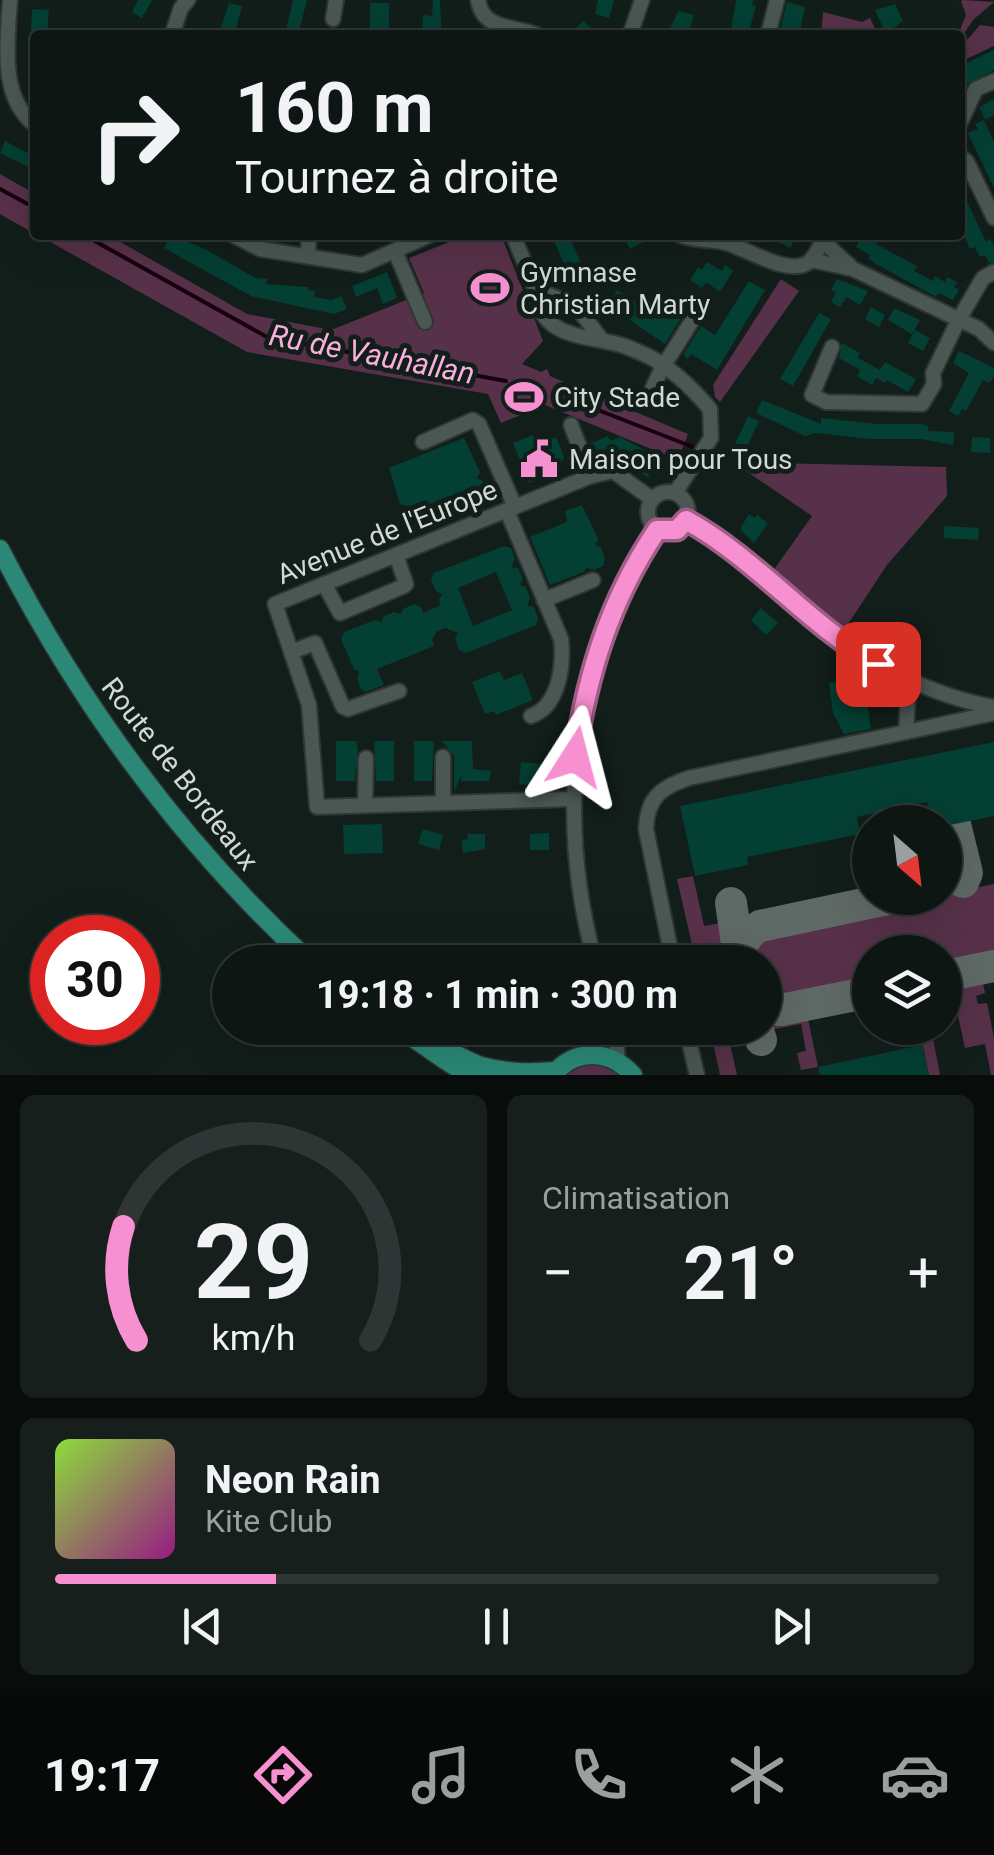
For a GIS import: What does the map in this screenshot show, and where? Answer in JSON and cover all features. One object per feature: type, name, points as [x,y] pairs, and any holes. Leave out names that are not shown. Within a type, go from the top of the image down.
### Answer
[{"type":"main road","name":"Route de Bordeaux","points":[[0,548],[72,678],[122,753],[190,840],[292,945]]},
{"type":"main road","points":[[426,1045],[439,1059],[470,1075]]},
{"type":"main road","points":[[434,1050],[442,1048],[479,1065],[522,1074],[555,1073],[565,1063],[587,1054],[603,1055],[618,1061],[633,1075]]},
{"type":"street","points":[[10,0],[3,87],[11,106],[30,121]]},
{"type":"street","points":[[174,30],[188,0]]},
{"type":"street","points":[[334,19],[336,0]]},
{"type":"street","points":[[478,0],[480,12],[492,24],[517,30]]},
{"type":"street","points":[[632,30],[642,0]]},
{"type":"street","points":[[769,30],[777,0]]},
{"type":"street","points":[[965,113],[976,90],[994,81]]},
{"type":"street","points":[[965,160],[994,218]]},
{"type":"street","points":[[243,240],[260,249],[362,266],[419,240]]},
{"type":"street","points":[[308,256],[309,240]]},
{"type":"street","points":[[515,240],[537,298],[558,328],[575,337],[620,344],[664,366],[710,409],[708,444],[675,493]]},
{"type":"street","points":[[696,240],[729,243],[755,257],[798,266],[812,260],[853,269],[979,330],[994,343]]},
{"type":"street","points":[[812,260],[823,240]]},
{"type":"street","points":[[826,240],[853,269]]},
{"type":"street","points":[[395,251],[425,322]]},
{"type":"street","points":[[832,347],[812,395],[826,402],[922,404],[934,384],[932,373],[958,321],[983,278],[994,272]]},
{"type":"street","points":[[536,290],[575,305],[602,340]]},
{"type":"street","points":[[648,400],[702,305]]},
{"type":"street","points":[[423,442],[473,420],[479,424],[562,640],[564,659],[551,702],[544,712],[532,716]]},
{"type":"street","points":[[571,425],[591,476],[614,471],[652,499]]},
{"type":"street","name":"Avenue de l'Europe","points":[[366,805],[316,807],[309,705],[275,604],[591,476]]},
{"type":"street","points":[[664,492],[675,493],[688,507],[686,520],[677,530],[657,530],[648,514],[652,499],[664,492]]},
{"type":"street","points":[[686,520],[761,573],[846,646],[962,700],[994,710]]},
{"type":"street","points":[[590,945],[578,888],[572,800],[581,720],[594,658],[615,603],[657,530]]},
{"type":"street","points":[[324,584],[340,613],[406,584],[396,555]]},
{"type":"street","points":[[544,600],[592,580]]},
{"type":"street","points":[[291,652],[315,643],[342,707],[348,709],[399,691]]},
{"type":"street","points":[[906,732],[909,677]]},
{"type":"street","points":[[670,945],[646,829],[648,808],[658,792],[689,778],[994,710]]},
{"type":"street","points":[[443,757],[443,803]]},
{"type":"street","points":[[366,758],[366,805],[572,800]]},
{"type":"street","points":[[587,1054],[593,1045]]},
{"type":"street","points":[[617,1045],[618,1061]]},
{"type":"street","points":[[690,1045],[696,1075]]},
{"type":"shaded area","points":[[961,1],[994,2],[965,32],[960,30],[966,15]]},
{"type":"shaded area","points":[[823,12],[862,22],[870,18],[876,30],[821,30]]},
{"type":"shaded area","points":[[980,25],[994,27],[994,46],[965,60],[965,42]]},
{"type":"shaded area","points":[[0,174],[30,191],[30,231],[0,214]]},
{"type":"shaded area","points":[[47,240],[117,240],[247,314],[331,330],[424,293],[409,258],[454,240],[503,240],[543,341],[522,364],[541,372],[547,369],[550,376],[688,434],[678,460],[545,405],[501,423],[488,394],[247,352]]},
{"type":"shaded area","points":[[781,279],[799,291],[720,402],[713,385]]},
{"type":"shaded area","points":[[733,462],[946,467],[947,496],[887,565],[844,630],[773,571],[812,516]]},
{"type":"shaded area","points":[[693,876],[704,926],[721,923],[726,945],[692,945],[677,879]]},
{"type":"shaded area","points":[[994,884],[994,956],[962,963],[962,935],[852,935],[852,984],[782,998],[782,945],[753,945],[772,930],[852,914],[962,915],[962,891]]},
{"type":"shaded area","points":[[982,977],[985,993],[976,996],[978,1004],[987,1003],[994,1038],[994,1075],[985,1044],[965,1048],[962,981]]},
{"type":"shaded area","points":[[807,1014],[818,1067],[801,1070],[797,1053],[806,1051],[801,1024],[782,1028],[782,1019]]},
{"type":"shaded area","points":[[714,1045],[730,1045],[737,1075],[720,1075]]},
{"type":"shaded area","points":[[923,1045],[934,1045],[940,1075],[929,1075]]},
{"type":"shaded area","points":[[605,1061],[626,1075],[562,1075],[575,1064]]},
{"type":"building","points":[[138,0],[152,0],[142,18],[132,12]]},
{"type":"building","points":[[293,0],[307,0],[299,30],[286,30]]},
{"type":"building","points":[[433,0],[440,0],[444,30],[422,30],[423,15],[432,16]]},
{"type":"building","points":[[598,0],[614,0],[609,18],[595,14]]},
{"type":"building","points":[[736,0],[753,0],[752,5],[756,6],[749,30],[731,30]]},
{"type":"building","points":[[787,2],[805,7],[800,30],[780,30]]},
{"type":"building","points":[[229,3],[242,6],[236,30],[221,28]]},
{"type":"building","points":[[370,3],[389,3],[389,30],[370,30]]},
{"type":"building","points":[[895,4],[903,21],[891,30],[884,30],[875,10]]},
{"type":"building","points":[[32,9],[49,10],[47,30],[31,30]]},
{"type":"building","points":[[678,11],[694,15],[690,30],[669,30]]},
{"type":"building","points":[[583,21],[593,30],[575,30]]},
{"type":"building","points":[[994,50],[994,70],[965,85],[965,64]]},
{"type":"building","points":[[994,99],[994,115],[985,120],[979,107]]},
{"type":"building","points":[[984,120],[994,142],[994,188],[968,133],[978,129],[975,124]]},
{"type":"building","points":[[5,141],[30,154],[30,168],[0,153]]},
{"type":"building","points":[[965,197],[986,242],[991,239],[994,262],[989,263],[985,255],[980,257],[975,247],[970,249],[965,238]]},
{"type":"building","points":[[168,240],[183,240],[255,278],[267,279],[266,284],[308,287],[315,291],[314,297],[332,300],[341,296],[347,309],[334,314],[251,296],[164,248]]},
{"type":"building","points":[[570,240],[583,267],[568,273],[554,241]]},
{"type":"building","points":[[626,240],[647,240],[630,249]]},
{"type":"building","points":[[775,240],[794,240],[790,248]]},
{"type":"building","points":[[860,240],[878,240],[876,244],[917,266],[914,271],[933,281],[935,276],[945,282],[947,277],[957,282],[954,287],[959,290],[953,300],[939,293],[936,297],[876,264],[856,247]]},
{"type":"building","points":[[707,262],[722,271],[725,265],[733,271],[720,292],[706,282],[702,288],[690,280],[698,267],[702,270]]},
{"type":"building","points":[[387,272],[397,298],[383,304],[377,288],[356,297],[352,286]]},
{"type":"building","points":[[837,279],[868,291],[860,305],[846,297],[840,307],[831,302],[836,292],[831,290]]},
{"type":"building","points":[[749,281],[765,290],[717,370],[691,354],[688,359],[683,355],[701,326],[715,335]]},
{"type":"building","points":[[617,290],[638,303],[642,298],[676,319],[681,318],[665,344],[608,305]]},
{"type":"building","points":[[871,307],[885,315],[879,327],[865,319]]},
{"type":"building","points":[[894,308],[920,320],[912,334],[888,320]]},
{"type":"building","points":[[819,313],[831,319],[793,386],[780,379]]},
{"type":"building","points":[[915,330],[930,338],[923,351],[908,343]]},
{"type":"building","points":[[842,343],[880,370],[885,362],[916,379],[908,392],[887,380],[885,383],[876,378],[872,385],[857,376],[860,370],[839,358]]},
{"type":"building","points":[[959,351],[994,368],[994,376],[990,383],[983,380],[966,411],[962,409],[958,416],[949,411],[969,373],[953,363]]},
{"type":"building","points":[[762,400],[821,424],[821,418],[921,424],[928,426],[928,431],[954,432],[953,445],[921,439],[815,433],[805,436],[756,413]]},
{"type":"building","points":[[748,416],[759,421],[745,451],[734,446]]},
{"type":"building","name":"Maison pour Tous","points":[[533,435],[537,445],[556,437],[564,457],[556,472],[529,483],[513,443]]},
{"type":"building","points":[[608,436],[610,441],[620,437],[660,458],[648,477],[612,458],[598,464],[590,444]]},
{"type":"building","points":[[972,437],[990,438],[990,453],[971,452]]},
{"type":"building","points":[[464,438],[480,472],[477,478],[488,492],[485,498],[415,526],[408,523],[404,513],[407,506],[400,504],[389,468]]},
{"type":"building","points":[[582,505],[598,539],[595,545],[601,548],[605,559],[603,566],[586,568],[550,585],[530,537],[567,522],[565,511]]},
{"type":"building","points":[[749,514],[768,523],[754,543],[740,529]]},
{"type":"building","points":[[944,526],[979,528],[978,540],[944,538]]},
{"type":"building","points":[[504,546],[511,548],[515,559],[511,567],[518,568],[523,579],[520,585],[526,587],[530,598],[527,606],[534,607],[536,625],[466,653],[459,650],[455,639],[458,633],[445,628],[436,632],[434,646],[377,669],[384,685],[365,692],[341,639],[344,632],[375,620],[381,622],[394,612],[401,614],[414,604],[423,613],[441,605],[442,594],[431,580],[434,573]],"holes":[[[496,572],[512,610],[473,626],[458,588]]]},
{"type":"building","points":[[761,608],[778,623],[766,635],[751,620]]},
{"type":"building","points":[[500,671],[504,680],[522,673],[533,700],[496,715],[494,711],[485,714],[472,682]]},
{"type":"building","points":[[859,677],[862,687],[865,686],[871,729],[844,734],[833,713],[829,683]]},
{"type":"building","points":[[336,741],[356,741],[355,781],[336,781]]},
{"type":"building","points":[[374,741],[394,741],[394,781],[376,781]]},
{"type":"building","points":[[414,741],[434,741],[432,781],[414,781]]},
{"type":"building","points":[[442,741],[472,741],[473,769],[491,771],[489,781],[461,781],[461,775],[454,792],[454,756]]},
{"type":"building","points":[[994,742],[994,816],[962,823],[962,805],[852,805],[852,836],[747,857],[748,865],[695,876],[680,806]]},
{"type":"building","points":[[521,762],[542,764],[541,787],[519,784]]},
{"type":"building","points":[[382,824],[383,853],[344,854],[343,825]]},
{"type":"building","points":[[423,829],[443,835],[439,850],[418,844]]},
{"type":"building","points":[[549,833],[549,850],[530,850],[530,834]]},
{"type":"building","points":[[467,834],[485,834],[485,849],[463,853],[462,840],[468,839]]},
{"type":"building","points":[[922,1045],[929,1075],[820,1075],[818,1067]]},
{"type":"waterway","name":"Ru de Vauhallan","points":[[0,189],[30,205]]},
{"type":"waterway","name":"Ru de Vauhallan","points":[[93,240],[267,337],[506,381]]},
{"type":"waterway","name":"Ru de Vauhallan","points":[[580,403],[693,447]]},
{"type":"taxiway","points":[[962,853],[967,873],[963,882]]},
{"type":"taxiway","points":[[731,903],[737,945]]},
{"type":"taxiway","points":[[743,945],[760,926],[852,906]]},
{"type":"taxiway","points":[[962,973],[994,966]]},
{"type":"taxiway","points":[[782,1010],[852,996]]},
{"type":"place","name":"Gymnase Christian Marty","points":[[490,288]]},
{"type":"place","name":"City Stade","points":[[524,397]]},
{"type":"place","name":"Maison pour Tous","points":[[539,459]]},
{"type":"route","points":[[575,757],[594,658],[615,603],[657,530],[677,530],[686,520],[761,573],[846,646],[878,664]]}]
